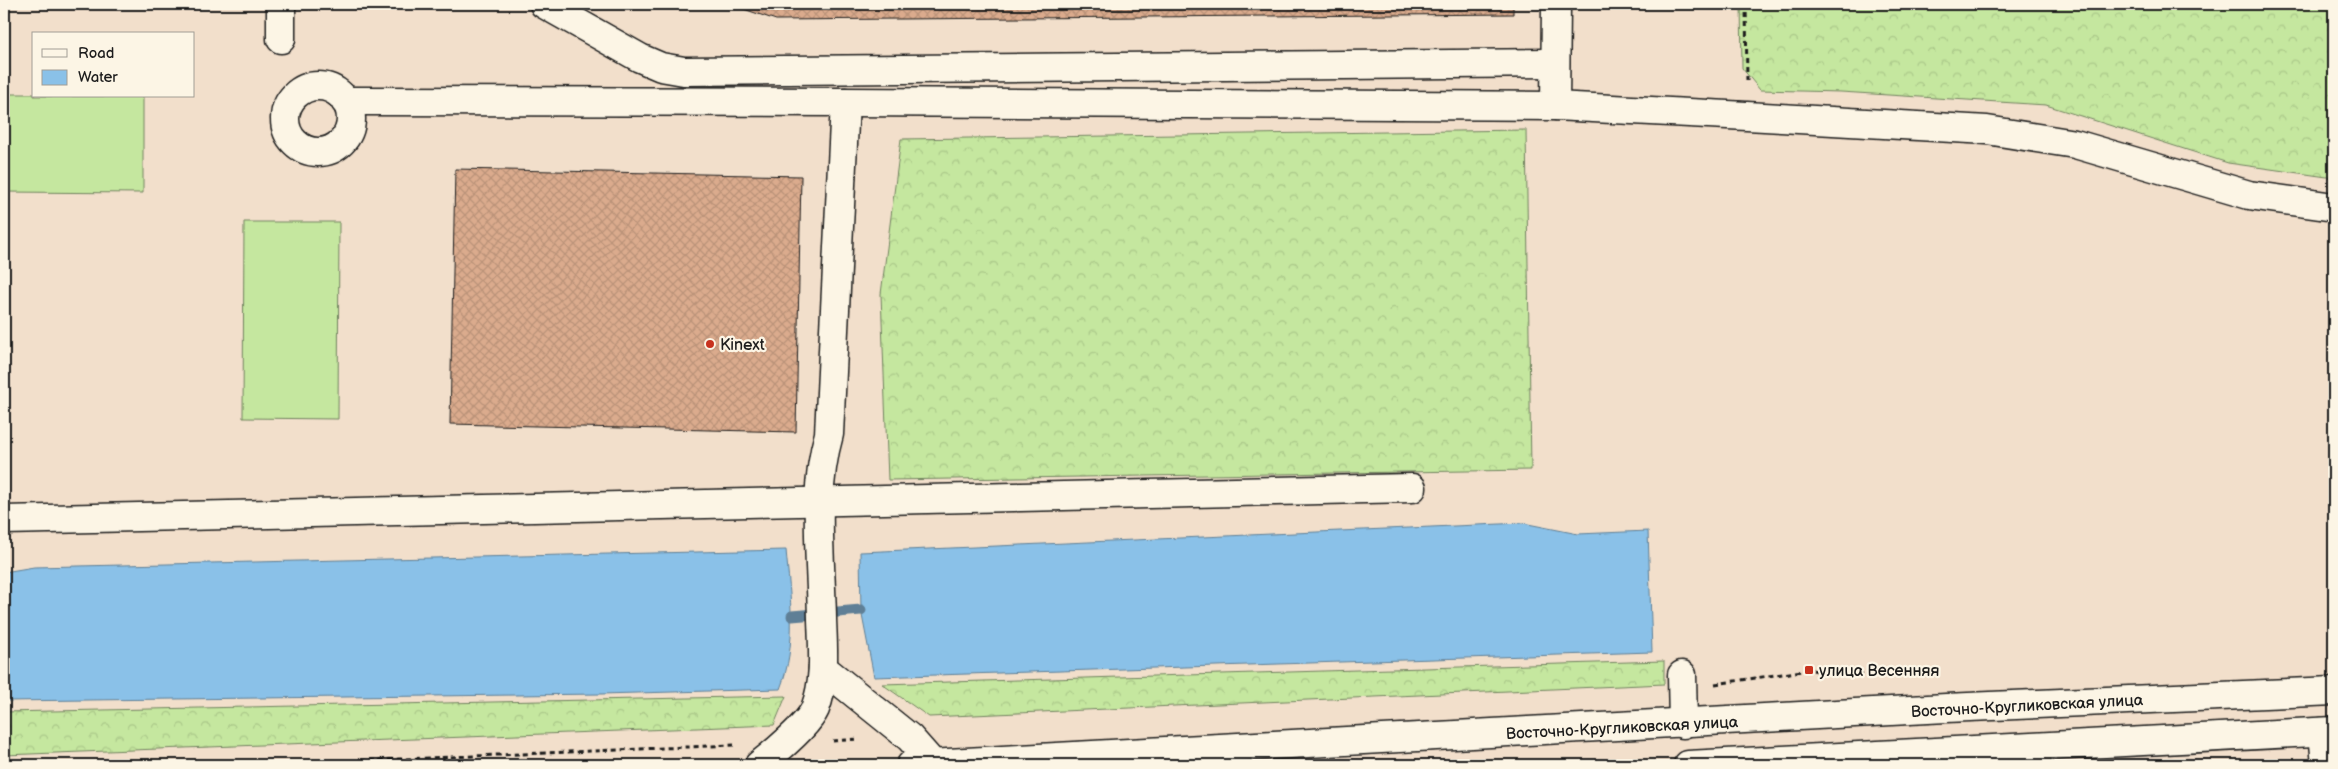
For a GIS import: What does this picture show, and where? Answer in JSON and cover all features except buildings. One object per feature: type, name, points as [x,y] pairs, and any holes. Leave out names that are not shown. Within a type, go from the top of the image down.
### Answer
[{"type":"main road","points":[[281,4],[282,39]]},
{"type":"main road","points":[[544,4],[640,58],[662,67],[684,70],[1555,64]]},
{"type":"main road","points":[[1554,106],[1556,4]]},
{"type":"main road","points":[[346,101],[1554,106],[1987,130],[2075,144],[2249,195],[2334,207]]},
{"type":"main road","points":[[759,765],[787,743],[814,711],[824,668],[819,501],[823,456],[829,434],[845,102]]},
{"type":"main road","points":[[4,520],[1412,488]]},
{"type":"main road","points":[[824,668],[910,738],[922,765]]},
{"type":"main road","points":[[1682,675],[1683,724]]},
{"type":"main road","name":"Восточно-Кругликовская улица","points":[[922,765],[1956,708],[2334,691]]},
{"type":"main road","points":[[1688,765],[2008,757],[2328,731],[2326,765]]},
{"type":"path","points":[[1746,4],[1747,88]]},
{"type":"green space","points":[[1741,4],[2334,4],[2334,178],[2228,163],[2046,105],[1841,92],[1760,90],[1742,68]]},
{"type":"green space","points":[[4,94],[32,94],[32,98],[143,98],[143,193],[4,192]]},
{"type":"green space","points":[[1526,130],[1531,470],[888,480],[881,294],[901,139]]},
{"type":"green space","points":[[244,222],[339,222],[338,419],[243,418]]},
{"type":"green space","points":[[1664,661],[1664,684],[929,717],[882,684]]},
{"type":"green space","points":[[786,696],[774,725],[4,755],[4,712]]},
{"type":"water","points":[[1523,523],[1578,534],[1648,531],[1652,652],[874,677],[861,610],[860,552]]},
{"type":"water","points":[[786,550],[791,603],[791,638],[786,672],[780,689],[601,694],[4,701],[4,572],[34,567]]},
{"type":"waterway","points":[[792,616],[861,610]]},
{"type":"place","name":"Kinext","points":[[710,344]]},
{"type":"place","name":"улица Весенняя","points":[[1809,670]]}]
